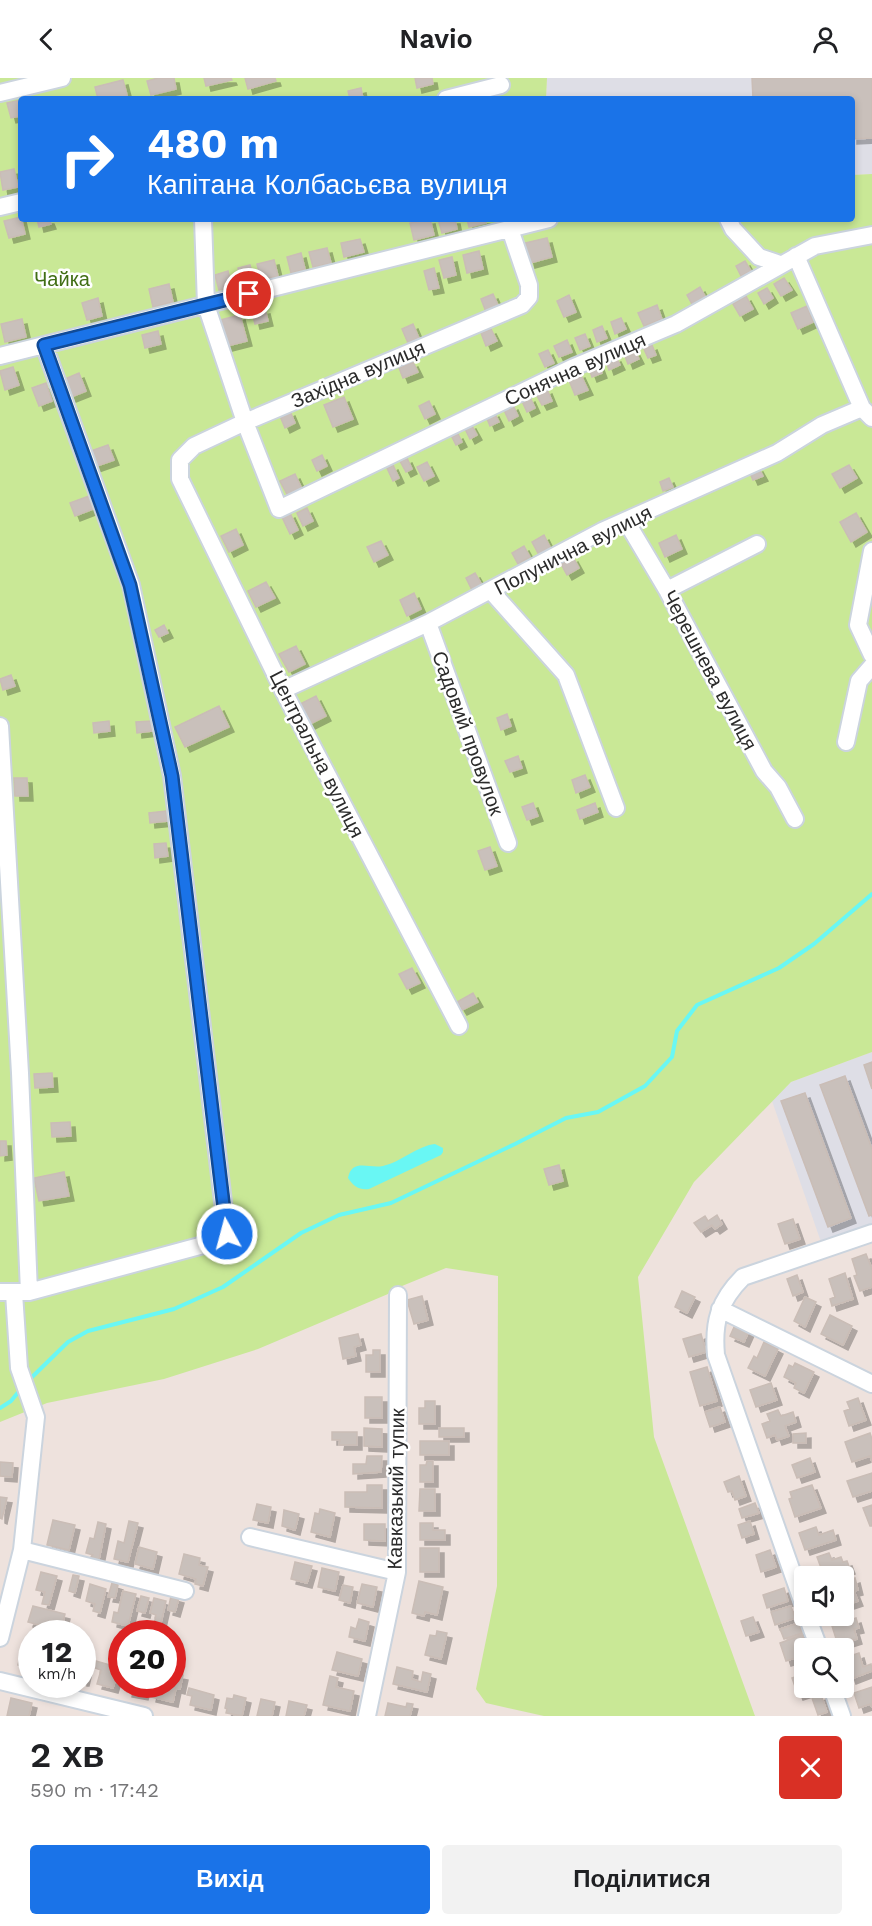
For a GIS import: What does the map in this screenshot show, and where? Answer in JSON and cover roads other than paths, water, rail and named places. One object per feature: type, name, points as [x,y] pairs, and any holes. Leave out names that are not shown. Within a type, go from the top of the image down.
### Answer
[{"type":"street","points":[[0,93],[62,78]]},
{"type":"street","points":[[460,96],[503,87]]},
{"type":"street","points":[[0,207],[18,203]]},
{"type":"street","points":[[203,222],[206,305],[245,422]]},
{"type":"street","points":[[0,356],[535,222]]},
{"type":"street","points":[[730,222],[733,229],[759,257],[780,264]]},
{"type":"street","name":"Західна вулиця","points":[[180,479],[180,460],[194,446],[245,422],[522,306],[529,297],[529,285],[510,229]]},
{"type":"street","name":"Сонячна вулиця","points":[[245,422],[279,509],[574,367],[676,324],[815,246],[872,235]]},
{"type":"street","points":[[796,256],[867,413]]},
{"type":"street","points":[[14,1293],[207,1244],[227,1234],[172,776],[130,585],[44,345]]},
{"type":"street","name":"Полунична вулиця","points":[[283,690],[428,623],[602,531],[777,453],[822,425],[867,413]]},
{"type":"street","name":"Центральна вулиця","points":[[180,479],[283,690],[459,1026]]},
{"type":"street","name":"Черешнева вулиця","points":[[626,521],[668,590],[764,771],[778,787],[795,819]]},
{"type":"street","points":[[668,590],[758,544]]},
{"type":"street","points":[[872,551],[858,625],[872,655]]},
{"type":"street","points":[[491,591],[566,675],[616,808]]},
{"type":"street","name":"Садовий провулок","points":[[428,623],[508,843]]},
{"type":"street","points":[[846,742],[859,681],[872,666]]},
{"type":"street","points":[[0,726],[20,1073],[14,1293],[19,1368],[36,1417],[22,1550],[0,1638]]},
{"type":"street","points":[[794,1577],[716,1355],[714,1334],[720,1309],[730,1290],[743,1277],[872,1233]]},
{"type":"street","name":"Кавказький тупик","points":[[367,1716],[397,1572],[398,1295]]},
{"type":"street","points":[[720,1309],[872,1383]]},
{"type":"street","points":[[250,1537],[397,1572]]},
{"type":"street","points":[[22,1550],[185,1591]]},
{"type":"street","points":[[0,1681],[144,1716]]},
{"type":"street","points":[[836,1698],[842,1716]]},
{"type":"water","points":[[435,1144],[443,1148],[441,1155],[369,1189],[357,1187],[348,1178],[353,1168],[357,1166],[383,1166],[428,1145]]},
{"type":"waterway","points":[[29,1380],[68,1342],[88,1331],[174,1309],[223,1287],[301,1233],[339,1215],[391,1203],[566,1118],[598,1112],[645,1086],[672,1057],[677,1031],[697,1005],[779,968],[814,944],[872,894]]},
{"type":"waterway","points":[[0,1408],[11,1401],[20,1390]]},
{"type":"park label","name":"Чайка","points":[[62,279]]}]
